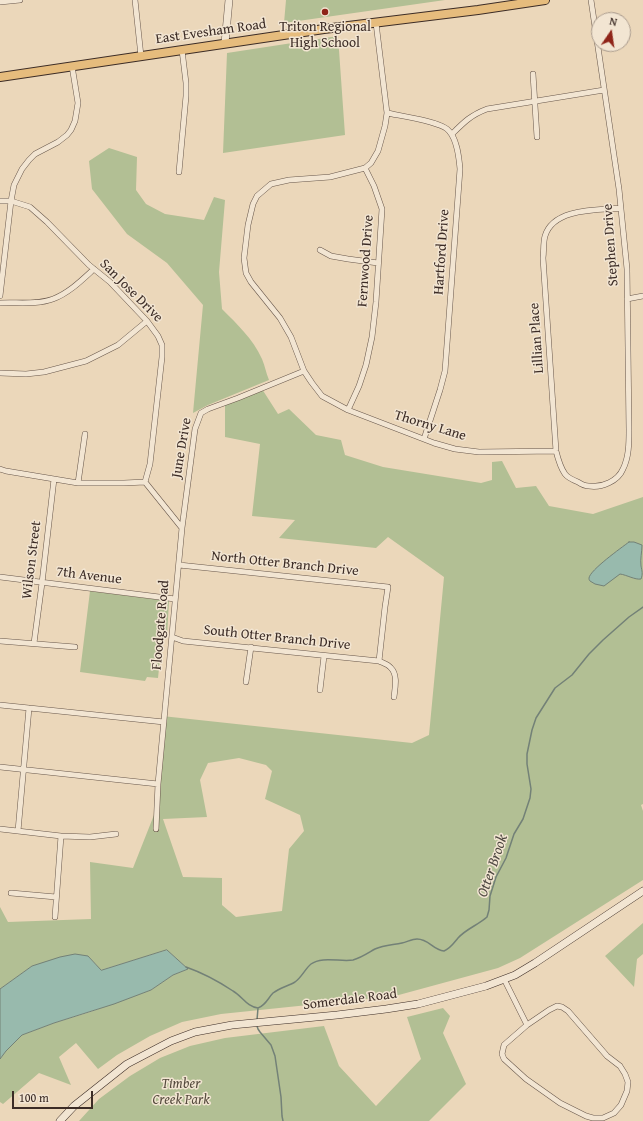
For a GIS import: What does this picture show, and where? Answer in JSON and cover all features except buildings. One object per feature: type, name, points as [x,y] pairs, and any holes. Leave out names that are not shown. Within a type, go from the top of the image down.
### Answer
[{"type":"main road","points":[[225,44],[229,0]]},
{"type":"main road","name":"East Evesham Road","points":[[0,77],[324,29],[546,0]]},
{"type":"main road","name":"Somerdale Road","points":[[60,1121],[74,1106],[127,1064],[171,1041],[195,1032],[232,1025],[337,1015],[411,1005],[486,986],[515,975],[535,964],[643,891]]},
{"type":"street","points":[[4,1],[20,0]]},
{"type":"street","points":[[135,0],[141,56]]},
{"type":"street","name":"Stephen Drive","points":[[591,0],[620,208],[626,269],[629,448],[623,470],[619,477],[609,483]]},
{"type":"street","points":[[365,168],[371,163],[378,151],[386,126],[387,114],[376,23]]},
{"type":"street","points":[[179,172],[186,96],[182,50]]},
{"type":"street","points":[[0,296],[14,185],[22,169],[35,154],[62,139],[71,130],[75,121],[78,104],[72,66]]},
{"type":"street","points":[[533,74],[537,137]]},
{"type":"street","points":[[387,114],[438,124],[452,134],[475,114],[487,109],[604,90]]},
{"type":"street","name":"Hartford Drive","points":[[424,439],[445,371],[460,169],[459,154],[452,134]]},
{"type":"street","name":"Fernwood Drive","points":[[348,410],[366,366],[372,337],[376,302],[382,209],[374,186],[365,168]]},
{"type":"street","name":"Thorny Lane","points":[[365,168],[330,177],[289,180],[271,184],[257,196],[253,204],[248,225],[244,258],[246,273],[251,282],[280,318],[291,337],[304,371],[312,383],[322,396],[348,410],[424,439],[455,449],[479,452],[556,451]]},
{"type":"street","name":"San Jose Drive","points":[[0,201],[11,201],[30,207],[47,222],[94,270],[110,282],[147,321],[158,336],[162,346],[162,357],[150,464],[145,482]]},
{"type":"street","name":"Lillian Place","points":[[609,483],[598,486],[590,486],[572,480],[566,475],[560,465],[556,451],[543,258],[545,237],[549,228],[554,222],[567,214],[620,208]]},
{"type":"street","points":[[320,250],[332,256],[378,263]]},
{"type":"street","points":[[0,303],[40,302],[53,299],[66,292],[94,270]]},
{"type":"street","points":[[627,299],[643,296]]},
{"type":"street","points":[[0,373],[26,374],[44,372],[86,361],[118,345],[147,321]]},
{"type":"street","name":"June Drive","points":[[182,528],[195,429],[201,413],[304,371]]},
{"type":"street","points":[[78,483],[85,434]]},
{"type":"street","points":[[0,469],[78,483],[124,484],[145,482],[182,528]]},
{"type":"street","name":"Wilson Street","points":[[34,643],[54,479]]},
{"type":"street","name":"Floodgate Road","points":[[156,829],[158,784],[182,528]]},
{"type":"street","name":"North Otter Branch Drive","points":[[179,565],[388,587],[379,661]]},
{"type":"street","name":"7th Avenue","points":[[0,577],[175,599]]},
{"type":"street","name":"South Otter Branch Drive","points":[[172,637],[183,640],[251,648],[379,661]]},
{"type":"street","points":[[0,641],[75,647]]},
{"type":"street","points":[[246,682],[251,648]]},
{"type":"street","points":[[320,690],[324,656]]},
{"type":"street","points":[[379,661],[392,669],[395,683],[394,697]]},
{"type":"street","points":[[0,705],[164,722]]},
{"type":"street","points":[[18,831],[29,708]]},
{"type":"street","points":[[0,767],[158,784]]},
{"type":"street","points":[[0,828],[61,836],[90,837],[116,834]]},
{"type":"street","points":[[55,917],[61,836]]},
{"type":"street","points":[[11,893],[56,897]]},
{"type":"street","points":[[504,979],[527,1025]]},
{"type":"street","points":[[556,1006],[562,1007],[568,1011],[607,1056],[620,1066],[625,1074],[628,1082],[627,1091],[621,1105],[614,1112],[603,1118],[593,1118],[560,1103],[526,1079],[504,1059],[502,1054],[504,1045],[527,1025],[556,1006]]},
{"type":"green space","name":"Triton Regional High School","points":[[286,0],[445,0],[284,23]]},
{"type":"green space","points":[[338,36],[345,135],[223,153],[227,53]]},
{"type":"green space","points":[[109,148],[137,157],[136,190],[146,204],[165,214],[204,220],[214,197],[225,200],[219,272],[222,309],[254,345],[262,359],[269,380],[208,405],[193,413],[203,305],[167,263],[127,234],[92,189],[89,161]]},
{"type":"green space","points":[[262,389],[278,414],[289,409],[316,435],[341,440],[345,455],[383,467],[481,483],[492,480],[492,462],[502,461],[516,488],[536,486],[549,506],[593,514],[643,497],[643,804],[641,805],[643,811],[643,880],[520,958],[498,968],[395,996],[221,1014],[182,1022],[150,1036],[117,1055],[98,1069],[76,1043],[59,1057],[71,1085],[39,1073],[3,1104],[0,1102],[0,1059],[22,1035],[151,990],[173,975],[188,969],[167,950],[101,970],[88,956],[32,966],[0,989],[0,907],[8,922],[91,919],[90,862],[133,868],[154,815],[162,716],[412,743],[429,735],[444,577],[388,537],[376,548],[279,538],[295,520],[252,516],[260,444],[225,437],[225,403]],"holes":[[[239,758],[266,765],[272,771],[265,799],[300,815],[304,831],[289,849],[282,911],[236,917],[222,905],[222,878],[183,877],[163,819],[207,817],[200,780],[208,763]]]},
{"type":"green space","points":[[90,591],[169,601],[167,637],[162,640],[158,678],[147,677],[145,681],[80,672]]},
{"type":"green space","points":[[643,923],[643,954],[637,959],[634,987],[605,956]]},
{"type":"green space","name":"Timber Creek Park","points":[[443,1008],[450,1016],[443,1033],[466,1084],[429,1121],[79,1121],[99,1099],[130,1076],[160,1058],[190,1046],[225,1038],[324,1026],[339,1066],[376,1106],[421,1059],[407,1017]]},
{"type":"shaded area","points":[[629,542],[642,545],[641,579],[620,574],[604,586],[595,584],[589,580],[591,574],[606,559]]},
{"type":"shaded area","points":[[167,950],[188,969],[173,975],[151,990],[22,1035],[0,1059],[0,989],[32,966],[75,954],[88,956],[101,970]]},
{"type":"waterway","name":"Otter Brook","points":[[258,1008],[261,1007],[273,993],[295,982],[311,964],[320,960],[353,960],[362,957],[375,949],[415,939],[421,939],[437,949],[444,951],[465,932],[487,917],[490,896],[496,877],[506,858],[514,834],[523,819],[530,798],[531,789],[527,754],[536,718],[555,688],[572,675],[603,640],[643,607]]},
{"type":"waterway","points":[[186,967],[216,981],[236,993],[251,1006],[258,1008]]},
{"type":"waterway","points":[[257,1020],[258,1008]]},
{"type":"waterway","points":[[257,1026],[271,1045],[275,1056],[283,1121]]},
{"type":"place","name":"Triton Regional High School","points":[[325,12]]}]
